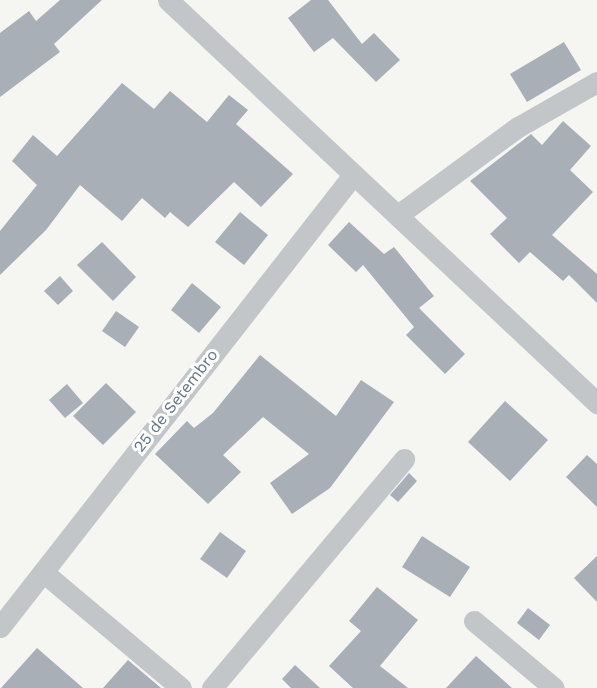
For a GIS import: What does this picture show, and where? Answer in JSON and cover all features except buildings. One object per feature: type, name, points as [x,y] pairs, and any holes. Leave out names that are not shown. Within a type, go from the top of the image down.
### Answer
[{"type":"street","points":[[168,0],[597,403]]},
{"type":"street","points":[[398,215],[518,127],[597,82]]},
{"type":"street","name":"25 de Setembro","points":[[0,627],[353,175]]},
{"type":"street","points":[[212,688],[404,459]]},
{"type":"street","points":[[43,572],[181,688]]},
{"type":"street","points":[[474,621],[554,688]]}]
